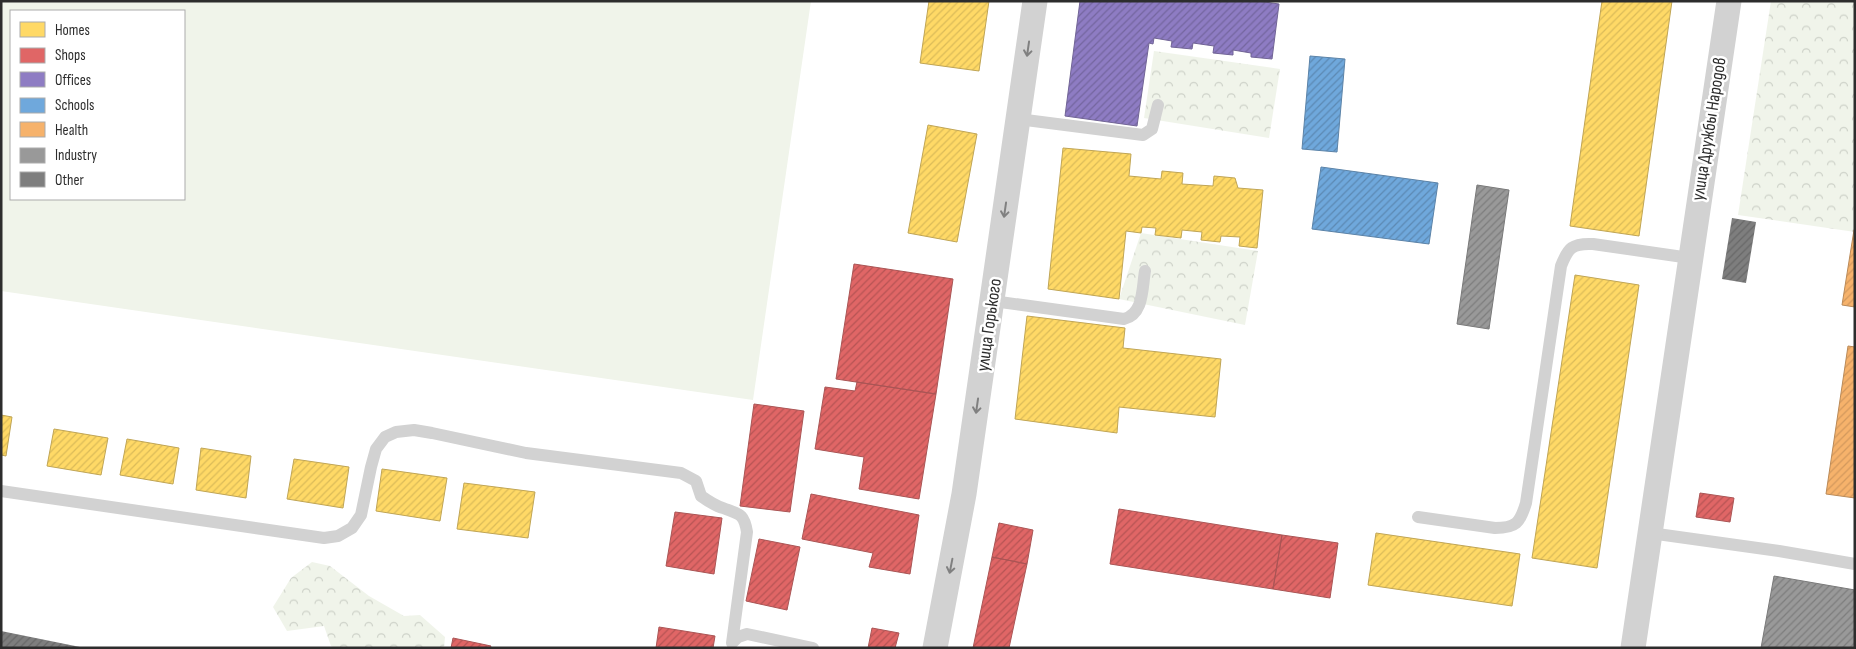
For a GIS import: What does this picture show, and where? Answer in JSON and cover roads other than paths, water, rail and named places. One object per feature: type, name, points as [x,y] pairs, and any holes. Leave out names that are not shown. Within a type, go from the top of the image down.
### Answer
[{"type":"street","name":"улица Горького","points":[[935,648],[964,494],[1035,1]]},
{"type":"street","name":"улица Дружбы Народов","points":[[1633,648],[1729,1]]},
{"type":"lane","points":[[1018,119],[1143,136],[1152,129],[1158,105]]},
{"type":"lane","points":[[1418,517],[1506,528],[1516,524],[1522,516],[1526,503],[1561,266],[1566,254],[1572,247],[1582,244],[1593,244],[1690,258]]},
{"type":"lane","points":[[993,301],[1124,319],[1130,318],[1138,310],[1145,270]]},
{"type":"lane","points":[[1,491],[324,538],[338,536],[352,528],[361,515],[376,449],[385,437],[396,432],[414,430],[526,453],[681,473],[690,476],[696,481],[701,496],[722,508],[738,513],[746,522],[747,532],[732,646]]},
{"type":"lane","points":[[1650,533],[1855,564]]},
{"type":"lane","points":[[732,646],[738,637],[747,634],[813,648]]}]
